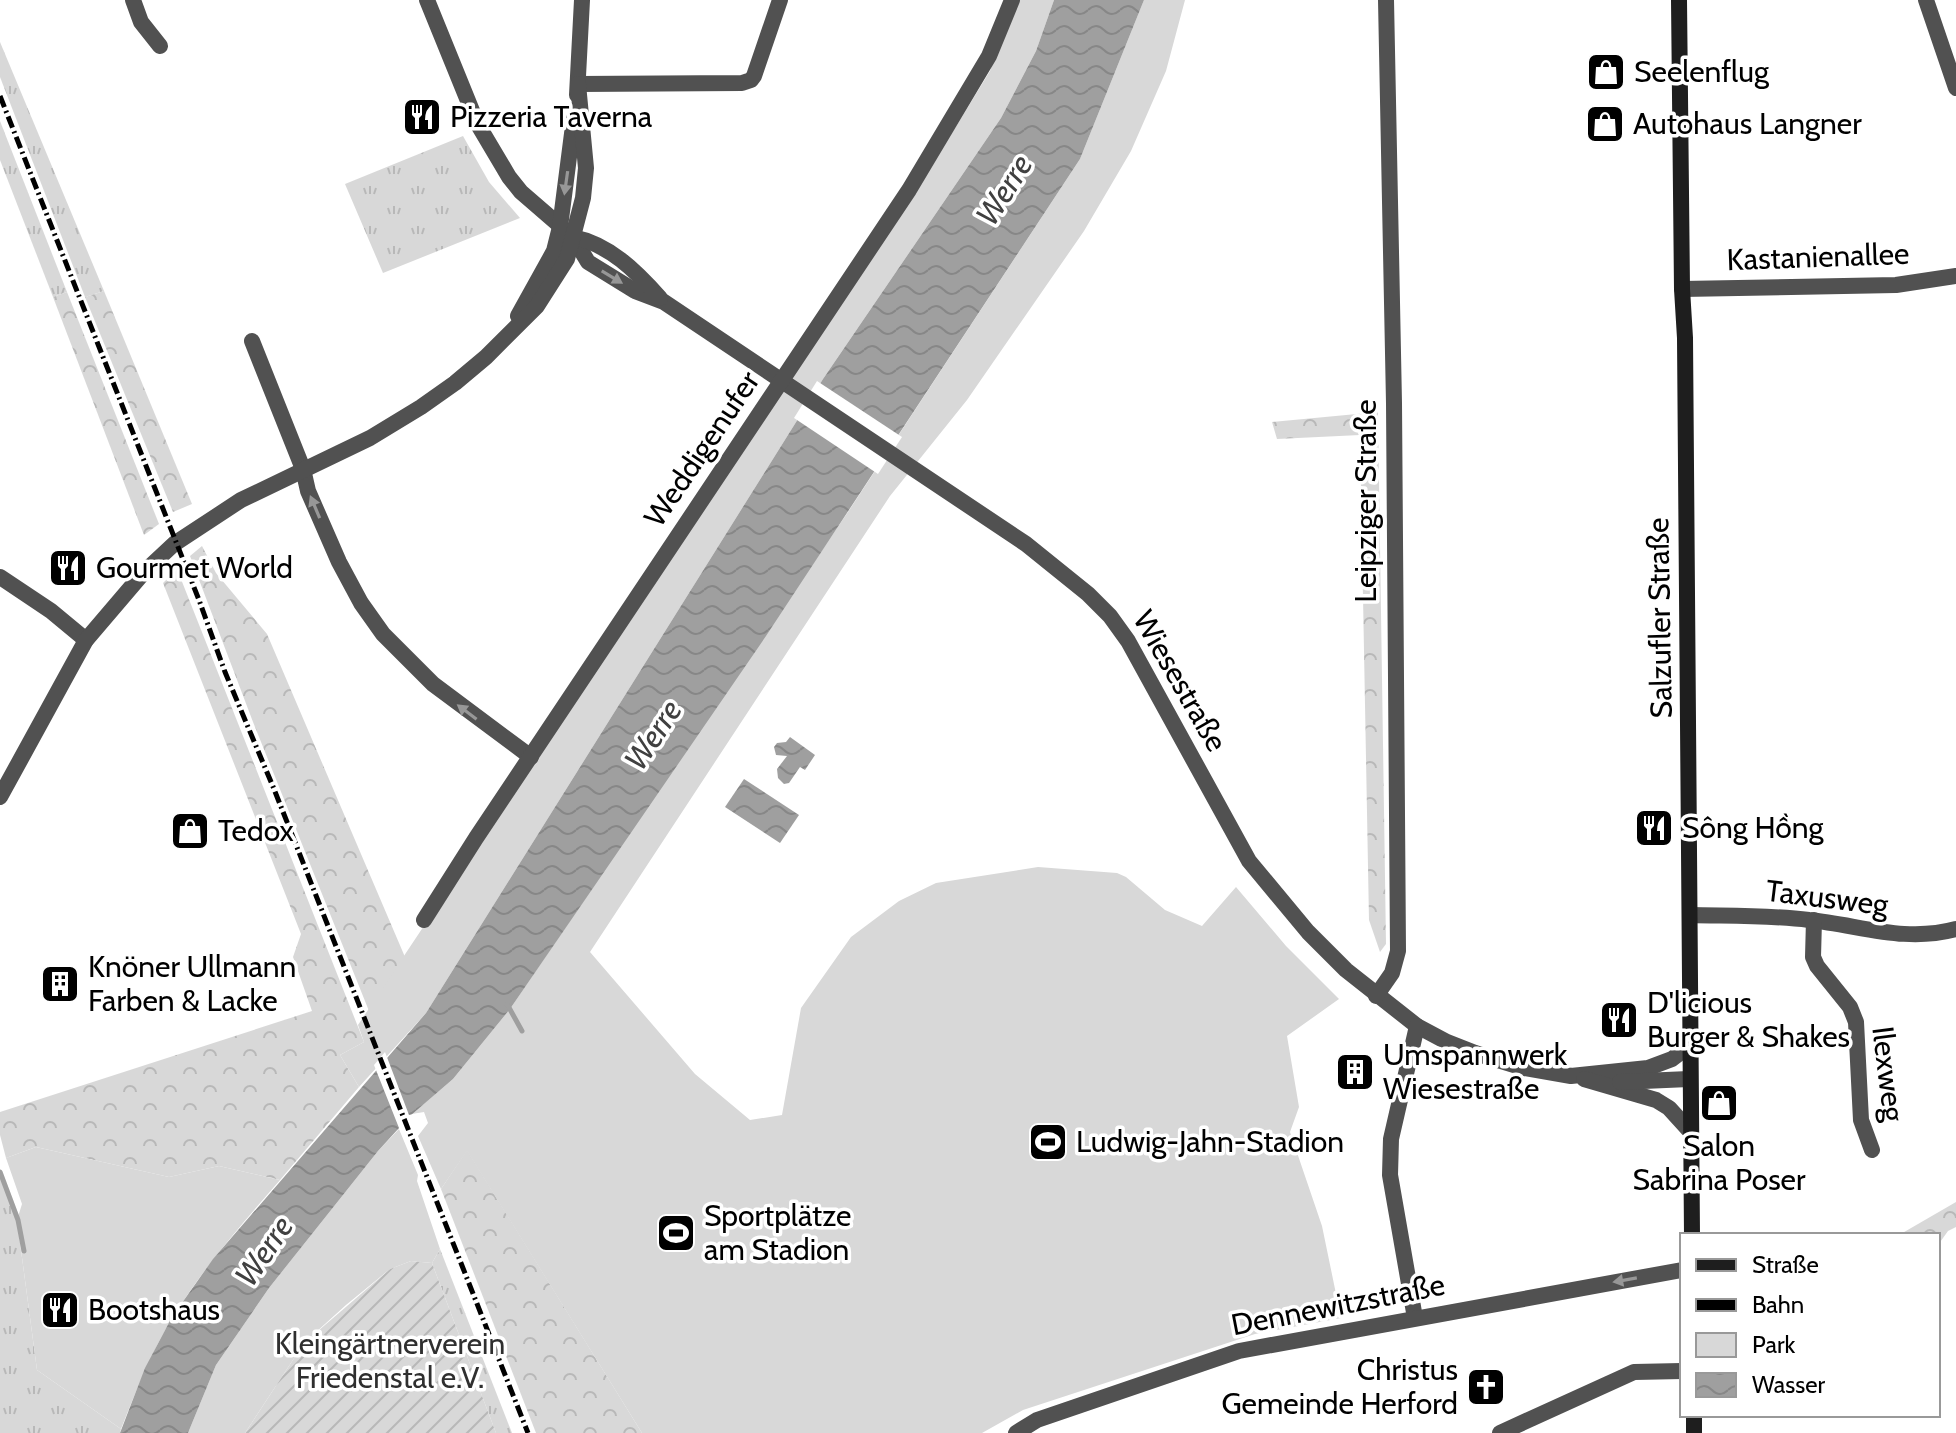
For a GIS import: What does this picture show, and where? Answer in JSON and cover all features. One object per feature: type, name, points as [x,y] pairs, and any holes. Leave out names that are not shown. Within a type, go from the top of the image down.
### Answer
[{"type":"main road","name":"Salzufler Straße","points":[[1679,0],[1685,338],[1692,1233]]},
{"type":"street","points":[[133,0],[141,22],[160,46]]},
{"type":"street","name":"Wiesestraße","points":[[427,0],[477,123],[494,155],[521,192],[566,232],[592,241],[625,263],[664,302],[1026,544],[1110,616],[1180,731],[1249,861],[1308,932],[1376,996],[1417,1026],[1475,1053],[1656,1100],[1669,1108],[1689,1130]]},
{"type":"street","points":[[0,797],[86,640],[144,572],[174,544],[241,500],[370,438],[421,407],[476,366],[510,331],[583,198],[586,168],[578,84],[582,0]]},
{"type":"street","points":[[578,84],[742,83],[751,80],[780,0]]},
{"type":"street","name":"Weddigenufer","points":[[424,920],[893,215],[976,81],[1012,0]]},
{"type":"street","name":"Leipziger Straße","points":[[1376,996],[1392,973],[1398,951],[1394,403],[1386,0]]},
{"type":"street","points":[[1926,0],[1956,88]]},
{"type":"street","name":"Kastanienallee","points":[[1682,289],[1955,281]]},
{"type":"street","points":[[252,341],[303,469],[308,491],[361,603],[383,634],[433,684],[531,757]]},
{"type":"street","points":[[0,577],[51,611],[86,640]]},
{"type":"street","name":"Taxusweg","points":[[1690,915],[1814,920],[1898,936],[1934,935],[1956,929]]},
{"type":"street","name":"Ilexweg","points":[[1814,920],[1813,957],[1850,1007],[1856,1022],[1861,1120],[1872,1150]]},
{"type":"street","points":[[1415,1318],[1390,1175],[1391,1139],[1417,1026]]},
{"type":"street","name":"Wiesestraße","points":[[1571,1076],[1657,1066],[1689,1046]]},
{"type":"street","points":[[1657,1066],[1689,1079]]},
{"type":"street","name":"Wiesestraße","points":[[1595,1082],[1689,1079]]},
{"type":"street","name":"Dennewitzstraße","points":[[1016,1433],[1037,1420],[1239,1351],[1680,1270]]},
{"type":"street","points":[[1500,1433],[1634,1372],[1680,1371]]},
{"type":"green space","points":[[1015,0],[1054,0],[1036,51],[1001,118],[823,379],[426,1013],[359,1087],[340,1055],[364,1042],[358,1025],[957,125],[990,71]]},
{"type":"green space","points":[[1144,0],[1185,0],[1166,71],[1131,151],[1084,231],[967,400],[890,496],[590,952],[695,1074],[750,1120],[782,1115],[801,1008],[851,937],[899,901],[936,883],[1038,867],[1117,873],[1165,910],[1202,926],[1236,887],[1286,946],[1339,999],[1287,1036],[1299,1107],[1290,1132],[1322,1226],[1341,1318],[1255,1334],[1023,1410],[982,1433],[642,1433],[467,1151],[441,1189],[418,1136],[428,1123],[424,1112],[412,1114],[453,1079],[510,1009],[848,512],[1080,159]]},
{"type":"green space","points":[[0,42],[104,291],[85,297],[0,77]]},
{"type":"green space","points":[[0,121],[67,292],[53,297],[0,160]]},
{"type":"green space","points":[[463,136],[489,182],[520,218],[383,273],[345,184]]},
{"type":"green space","points":[[104,291],[192,504],[173,512],[85,297]]},
{"type":"green space","points":[[67,292],[159,524],[144,535],[53,297]]},
{"type":"green space","points":[[1378,412],[1386,944],[1380,952],[1369,920],[1360,435],[1277,439],[1272,422]]},
{"type":"green space","points":[[202,546],[216,573],[267,634],[405,957],[369,1011],[190,556]]},
{"type":"green space","points":[[177,569],[364,1042],[340,1055],[359,1087],[280,1180],[219,1166],[169,1177],[36,1147],[6,1158],[0,1135],[0,1112],[312,1011],[293,957],[301,934],[163,583]]},
{"type":"green space","points":[[399,1129],[418,1175],[417,1181],[440,1249],[432,1263],[411,1261],[390,1269],[304,1343],[245,1433],[188,1433],[216,1365],[269,1288]]},
{"type":"green space","points":[[36,1147],[169,1177],[219,1166],[280,1180],[210,1264],[173,1317],[138,1386],[121,1429],[37,1370],[17,1220],[22,1204],[6,1158]]},
{"type":"green space","points":[[467,1150],[642,1433],[536,1433],[441,1189]]},
{"type":"green space","points":[[0,1175],[17,1220],[37,1370],[121,1429],[120,1433],[0,1433]]},
{"type":"green space","points":[[1956,1202],[1956,1227],[1948,1231],[1940,1242],[1940,1233],[1902,1233]]},
{"type":"green space","points":[[440,1249],[512,1433],[496,1433],[432,1263]]},
{"type":"green space","name":"Kleingärtnerverein Friedenstal e.V.","points":[[411,1261],[432,1263],[496,1433],[245,1433],[304,1343],[390,1269]]},
{"type":"water","name":"Werre","points":[[1054,0],[1144,0],[1080,159],[766,636],[510,1009],[453,1079],[410,1116],[378,1151],[269,1288],[216,1365],[188,1433],[120,1433],[145,1368],[172,1317],[213,1259],[426,1013],[823,379],[1001,118],[1036,51]]},
{"type":"water","points":[[790,737],[815,755],[805,770],[800,767],[789,783],[784,784],[778,778],[777,769],[787,756],[776,755],[774,747]]},
{"type":"water","points":[[744,779],[799,815],[780,843],[725,807]]},
{"type":"pier","points":[[817,381],[902,437],[878,474],[794,418]]},
{"type":"pier","points":[[385,1052],[409,1115],[420,1113],[401,1133],[374,1065]]},
{"type":"waterway","points":[[507,1004],[522,1031]]},
{"type":"waterway","points":[[0,1172],[18,1220],[24,1251]]},
{"type":"railway","points":[[0,96],[528,1433]]},
{"type":"place","name":"Seelenflug","points":[[1606,72]]},
{"type":"place","name":"Pizzeria Taverna","points":[[422,117]]},
{"type":"place","name":"Autohaus Langner","points":[[1605,124]]},
{"type":"place","name":"Gourmet World","points":[[68,568]]},
{"type":"place","name":"Sông Hồng","points":[[1654,828]]},
{"type":"place","name":"Tedox","points":[[190,831]]},
{"type":"place","name":"Knöner Ullmann Farben & Lacke","points":[[60,984]]},
{"type":"place","name":"D'licious Burger & Shakes","points":[[1619,1020]]},
{"type":"place","name":"Umspannwerk Wiesestraße","points":[[1355,1072]]},
{"type":"place","name":"Salon Sabrina Poser","points":[[1719,1103]]},
{"type":"place","name":"Ludwig-Jahn-Stadion","points":[[1048,1142]]},
{"type":"place","name":"Sportplätze am Stadion","points":[[676,1233]]},
{"type":"place","name":"Bootshaus","points":[[60,1310]]},
{"type":"place","name":"Christus Gemeinde Herford","points":[[1486,1387]]}]
